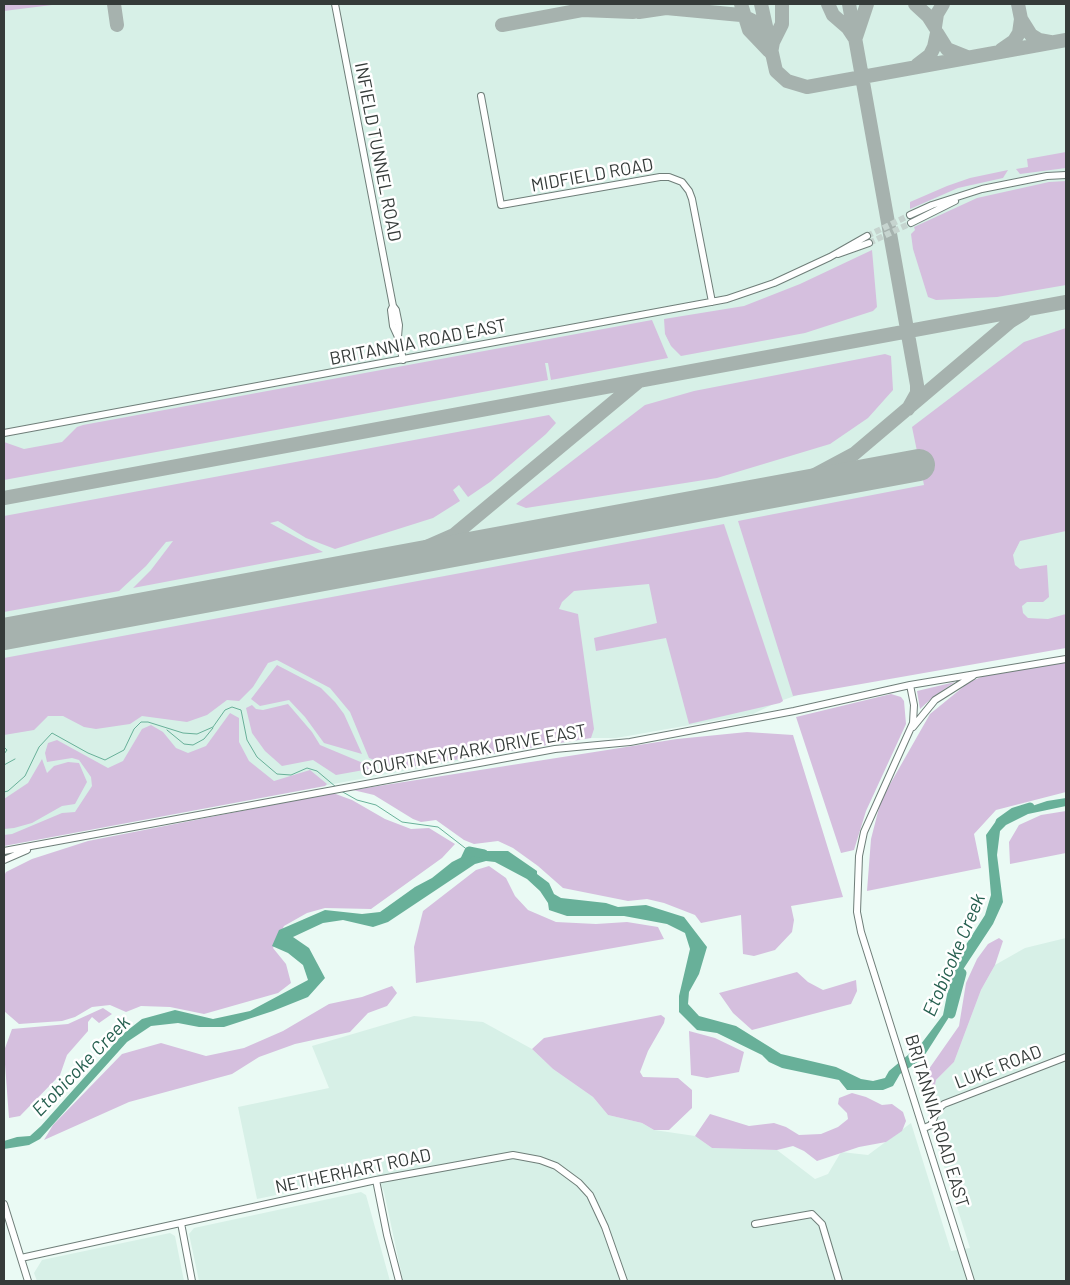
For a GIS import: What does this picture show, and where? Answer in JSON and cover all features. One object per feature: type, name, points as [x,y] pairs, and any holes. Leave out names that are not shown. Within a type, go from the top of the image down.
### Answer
[{"type":"street","name":"INFIELD TUNNEL ROAD","points":[[335,4],[393,306],[396,310],[399,325],[398,337],[402,360]]},
{"type":"street","name":"MIDFIELD ROAD","points":[[481,96],[501,205],[660,177],[676,178],[687,187],[692,199],[712,302]]},
{"type":"street","points":[[911,223],[982,189],[1047,176],[1066,175]]},
{"type":"street","points":[[910,215],[932,205],[962,197]]},
{"type":"street","name":"BRITANNIA ROAD EAST","points":[[830,257],[867,236]]},
{"type":"street","name":"BRITANNIA ROAD EAST","points":[[4,433],[712,302],[754,291],[830,257],[870,243]]},
{"type":"street","points":[[911,730],[935,700],[947,690],[979,674],[1066,659]]},
{"type":"street","name":"COURTNEYPARK DRIVE EAST","points":[[4,851],[575,746],[630,742],[790,711],[910,685],[979,674]]},
{"type":"street","name":"BRITANNIA ROAD EAST","points":[[910,685],[914,705],[911,730],[864,832],[856,883],[857,912],[861,932],[971,1281]]},
{"type":"street","points":[[4,860],[42,845]]},
{"type":"street","name":"LUKE ROAD","points":[[924,1128],[931,1125],[937,1110],[944,1104],[1066,1057]]},
{"type":"street","name":"NETHERHART ROAD","points":[[21,1258],[376,1180],[514,1155],[540,1160],[556,1166],[579,1183],[590,1195],[605,1227],[624,1281]]},
{"type":"street","points":[[376,1180],[399,1281]]},
{"type":"street","points":[[4,1204],[28,1281]]},
{"type":"street","points":[[755,1224],[812,1214],[822,1224],[839,1281]]},
{"type":"street","points":[[181,1223],[192,1281]]},
{"type":"shaded area","points":[[4,4],[1066,4],[1066,646],[801,694],[780,701],[753,714],[616,738],[582,738],[4,845]]},
{"type":"shaded area","points":[[4,4],[60,4],[4,11]]},
{"type":"shaded area","points":[[1066,152],[1066,168],[1020,174],[1016,169],[1028,167],[1027,159]]},
{"type":"shaded area","points":[[1008,170],[1003,178],[958,188],[910,209],[910,202],[947,186],[970,178]]},
{"type":"shaded area","points":[[1066,181],[1066,285],[997,297],[936,300],[928,297],[913,249],[911,234],[915,230],[914,227],[977,198],[1049,182]]},
{"type":"shaded area","points":[[872,250],[877,307],[873,311],[805,333],[681,356],[671,346],[665,334],[664,319],[744,306],[800,284]]},
{"type":"shaded area","points":[[652,320],[668,358],[551,380],[548,363],[545,363],[548,380],[4,480],[4,442],[24,449],[62,442],[77,427],[83,425]]},
{"type":"shaded area","points":[[1066,328],[1066,531],[1020,541],[1013,555],[1015,565],[1020,569],[1047,565],[1049,597],[1043,602],[1027,602],[1022,606],[1023,613],[1028,618],[1048,619],[1066,614],[1066,648],[793,696],[738,521],[924,485],[912,427],[1024,342]]},
{"type":"shaded area","points":[[885,354],[891,356],[893,390],[868,418],[830,444],[717,478],[526,508],[516,504],[645,405],[694,391]]},
{"type":"shaded area","points":[[549,415],[556,423],[546,434],[490,482],[468,497],[459,485],[453,490],[460,501],[433,518],[335,549],[306,538],[278,521],[270,523],[323,552],[133,588],[151,570],[173,541],[166,542],[146,566],[119,591],[4,612],[4,516]]},
{"type":"shaded area","points":[[724,524],[783,701],[780,703],[689,724],[666,638],[596,651],[594,638],[657,623],[649,584],[574,591],[562,602],[559,609],[578,614],[594,729],[591,738],[398,769],[369,758],[350,712],[330,688],[277,660],[268,663],[253,687],[239,701],[227,700],[207,715],[187,722],[142,716],[130,724],[96,729],[84,727],[63,716],[48,716],[34,730],[4,735],[4,658]]},
{"type":"shaded area","points":[[1066,659],[1066,792],[996,810],[974,834],[981,868],[867,891],[871,839],[881,800],[930,714],[968,683],[996,670]]},
{"type":"shaded area","points":[[277,665],[321,688],[335,702],[344,714],[362,754],[324,743],[305,717],[289,700],[260,706],[251,699]]},
{"type":"shaded area","points":[[955,682],[933,697],[920,709],[917,691]]},
{"type":"shaded area","points":[[891,694],[901,697],[904,701],[906,724],[866,811],[854,850],[841,853],[796,717]]},
{"type":"shaded area","points":[[288,704],[312,732],[320,745],[375,768],[336,775],[313,760],[282,766],[265,751],[252,733],[246,708],[252,705],[256,709],[263,710]]},
{"type":"shaded area","points":[[230,713],[239,718],[239,742],[249,761],[274,781],[310,770],[327,784],[325,786],[4,846],[4,835],[12,834],[62,813],[75,812],[92,786],[91,777],[79,760],[72,758],[47,762],[45,753],[48,743],[57,740],[108,768],[123,761],[142,729],[151,725],[163,732],[176,748],[188,753],[206,746]]},
{"type":"shaded area","points":[[747,732],[793,735],[843,897],[791,906],[794,920],[792,932],[775,950],[754,956],[743,954],[741,915],[701,923],[695,915],[664,903],[647,899],[628,901],[563,888],[538,866],[513,848],[498,841],[474,844],[464,840],[436,820],[421,822],[374,795],[353,790],[677,739]]},
{"type":"shaded area","points":[[42,759],[47,773],[54,766],[68,762],[79,763],[87,782],[75,804],[62,806],[32,823],[4,829],[4,799],[28,783]]},
{"type":"shaded area","points":[[333,793],[352,800],[385,819],[411,829],[429,828],[455,844],[442,858],[371,909],[325,908],[307,913],[284,926],[273,948],[286,964],[291,983],[278,993],[204,1014],[170,1007],[141,1006],[126,1012],[110,1005],[92,1007],[75,1017],[62,1021],[19,1024],[4,1011],[4,876],[6,872],[32,859],[88,841]]},
{"type":"shaded area","name":"Etobicoke Creek","points":[[1066,798],[1066,806],[1028,814],[1006,825],[1000,831],[997,855],[1003,902],[993,924],[964,968],[954,995],[951,1014],[922,1059],[900,1074],[893,1086],[883,1090],[847,1090],[839,1080],[782,1068],[769,1062],[762,1055],[717,1033],[697,1030],[679,1012],[679,996],[690,949],[685,933],[667,924],[624,916],[567,916],[549,910],[548,903],[540,891],[527,879],[495,862],[486,861],[475,864],[388,922],[373,927],[343,920],[323,923],[293,937],[309,948],[325,978],[308,997],[224,1027],[199,1027],[178,1023],[151,1026],[127,1042],[40,1139],[29,1145],[4,1149],[4,1141],[30,1136],[41,1126],[123,1034],[142,1019],[175,1010],[213,1019],[250,1011],[308,980],[303,965],[288,953],[272,946],[279,930],[325,910],[362,914],[380,912],[415,887],[432,878],[452,862],[474,851],[508,851],[537,871],[537,874],[549,883],[554,894],[561,898],[606,903],[618,907],[646,905],[684,917],[707,947],[699,974],[689,992],[688,1004],[699,1016],[736,1026],[781,1054],[836,1067],[861,1079],[873,1081],[885,1078],[889,1071],[921,1044],[943,1015],[953,965],[985,915],[991,895],[986,835],[996,821],[1047,801]]},
{"type":"shaded area","points":[[1066,811],[1066,853],[1010,864],[1009,842],[1019,825],[1041,815]]},
{"type":"shaded area","points":[[489,866],[506,878],[515,896],[528,910],[556,922],[596,924],[627,922],[658,927],[664,939],[416,983],[414,947],[423,911],[476,870]]},
{"type":"shaded area","points":[[999,938],[1003,941],[995,965],[981,990],[954,1062],[936,1080],[932,1100],[924,1076],[959,1026],[966,983],[977,959],[988,944]]},
{"type":"shaded area","points":[[1066,938],[1066,1281],[403,1281],[384,1192],[377,1174],[257,1199],[238,1107],[329,1088],[312,1046],[414,1016],[483,1022],[532,1049],[553,1069],[593,1097],[608,1115],[642,1123],[654,1130],[695,1136],[712,1148],[777,1150],[815,1179],[828,1174],[841,1152],[868,1155],[911,1123],[951,1251],[970,1248],[935,1138],[932,1100],[936,1080],[954,1062],[981,990],[995,965],[1025,948]]},
{"type":"shaded area","points":[[797,972],[808,982],[823,990],[856,980],[857,991],[851,1004],[752,1030],[733,1013],[719,993]]},
{"type":"shaded area","points":[[392,986],[397,993],[387,1006],[368,1013],[350,1032],[295,1044],[259,1057],[232,1074],[129,1102],[44,1140],[53,1125],[122,1054],[161,1043],[206,1056],[244,1048],[283,1031],[329,1004],[362,997]]},
{"type":"shaded area","points":[[103,1008],[112,1014],[99,1023],[92,1017],[88,1022],[88,1031],[67,1055],[60,1075],[20,1116],[9,1118],[4,1051],[12,1029],[68,1024]]},
{"type":"shaded area","points":[[661,1015],[665,1018],[664,1023],[648,1051],[640,1072],[643,1077],[678,1078],[692,1090],[692,1108],[669,1130],[654,1130],[642,1123],[608,1115],[593,1097],[553,1069],[532,1049],[544,1038]]},
{"type":"shaded area","points":[[689,1031],[715,1038],[744,1052],[739,1072],[707,1078],[691,1075]]},
{"type":"shaded area","points":[[852,1093],[882,1105],[892,1104],[903,1112],[906,1121],[902,1131],[886,1142],[859,1147],[817,1161],[804,1151],[793,1146],[777,1150],[712,1148],[695,1136],[710,1114],[749,1126],[774,1123],[786,1127],[799,1135],[821,1134],[838,1127],[848,1119],[847,1113],[838,1104],[839,1098]]},
{"type":"shaded area","points":[[361,1192],[366,1195],[390,1281],[199,1281],[189,1234],[194,1228]]},
{"type":"shaded area","points":[[170,1233],[175,1236],[184,1281],[37,1281],[34,1273],[42,1260]]},
{"type":"waterway","points":[[4,792],[8,791],[25,776],[39,747],[52,733],[105,760],[124,750],[134,729],[141,722],[148,722],[183,733],[197,734],[213,727],[225,710],[232,707],[241,710],[247,740],[257,757],[277,774],[291,775],[307,768],[317,771],[336,787]]},
{"type":"waterway","points":[[167,730],[184,744],[193,745],[204,739],[213,728]]},
{"type":"waterway","points":[[4,747],[7,750],[4,754]]},
{"type":"waterway","points":[[4,765],[15,759]]},
{"type":"waterway","points":[[341,791],[357,800],[376,805],[402,822],[438,827],[469,851]]},
{"type":"waterway","name":"Etobicoke Creek","points":[[1000,822],[1014,812],[1030,807]]},
{"type":"waterway","name":"Etobicoke Creek","points":[[462,866],[469,851],[484,854]]},
{"type":"waterway","name":"Etobicoke Creek","points":[[951,1014],[962,973]]},
{"type":"taxiway","points":[[114,4],[117,25]]},
{"type":"taxiway","points":[[620,4],[639,12],[666,8],[741,15],[757,23],[766,35]]},
{"type":"taxiway","points":[[741,4],[749,30],[769,51]]},
{"type":"taxiway","points":[[761,4],[776,71],[787,81],[807,87],[1066,40]]},
{"type":"taxiway","points":[[771,53],[773,42],[782,24],[782,4]]},
{"type":"taxiway","points":[[828,4],[833,15],[848,28],[854,37]]},
{"type":"taxiway","points":[[849,4],[917,385],[917,393],[908,409]]},
{"type":"taxiway","points":[[856,37],[867,4]]},
{"type":"taxiway","points":[[915,4],[928,16],[935,27]]},
{"type":"taxiway","points":[[935,27],[937,14],[943,4]]},
{"type":"taxiway","points":[[1018,4],[1021,19]]},
{"type":"taxiway","points":[[502,25],[582,10],[633,12]]},
{"type":"taxiway","points":[[1001,50],[1014,41],[1019,33],[1021,19],[1031,35],[1039,40],[1050,42]]},
{"type":"taxiway","points":[[917,65],[930,55],[937,33],[947,49],[967,57]]},
{"type":"taxiway","points":[[4,498],[1066,302]]},
{"type":"taxiway","points":[[771,492],[811,477],[854,454],[1011,321],[1024,313]]},
{"type":"taxiway","points":[[379,564],[413,553],[454,535],[639,381]]},
{"type":"runway","points":[[4,634],[919,465]]},
{"type":"tunnel","points":[[867,236],[910,215]]},
{"type":"tunnel","points":[[869,243],[911,223]]}]
